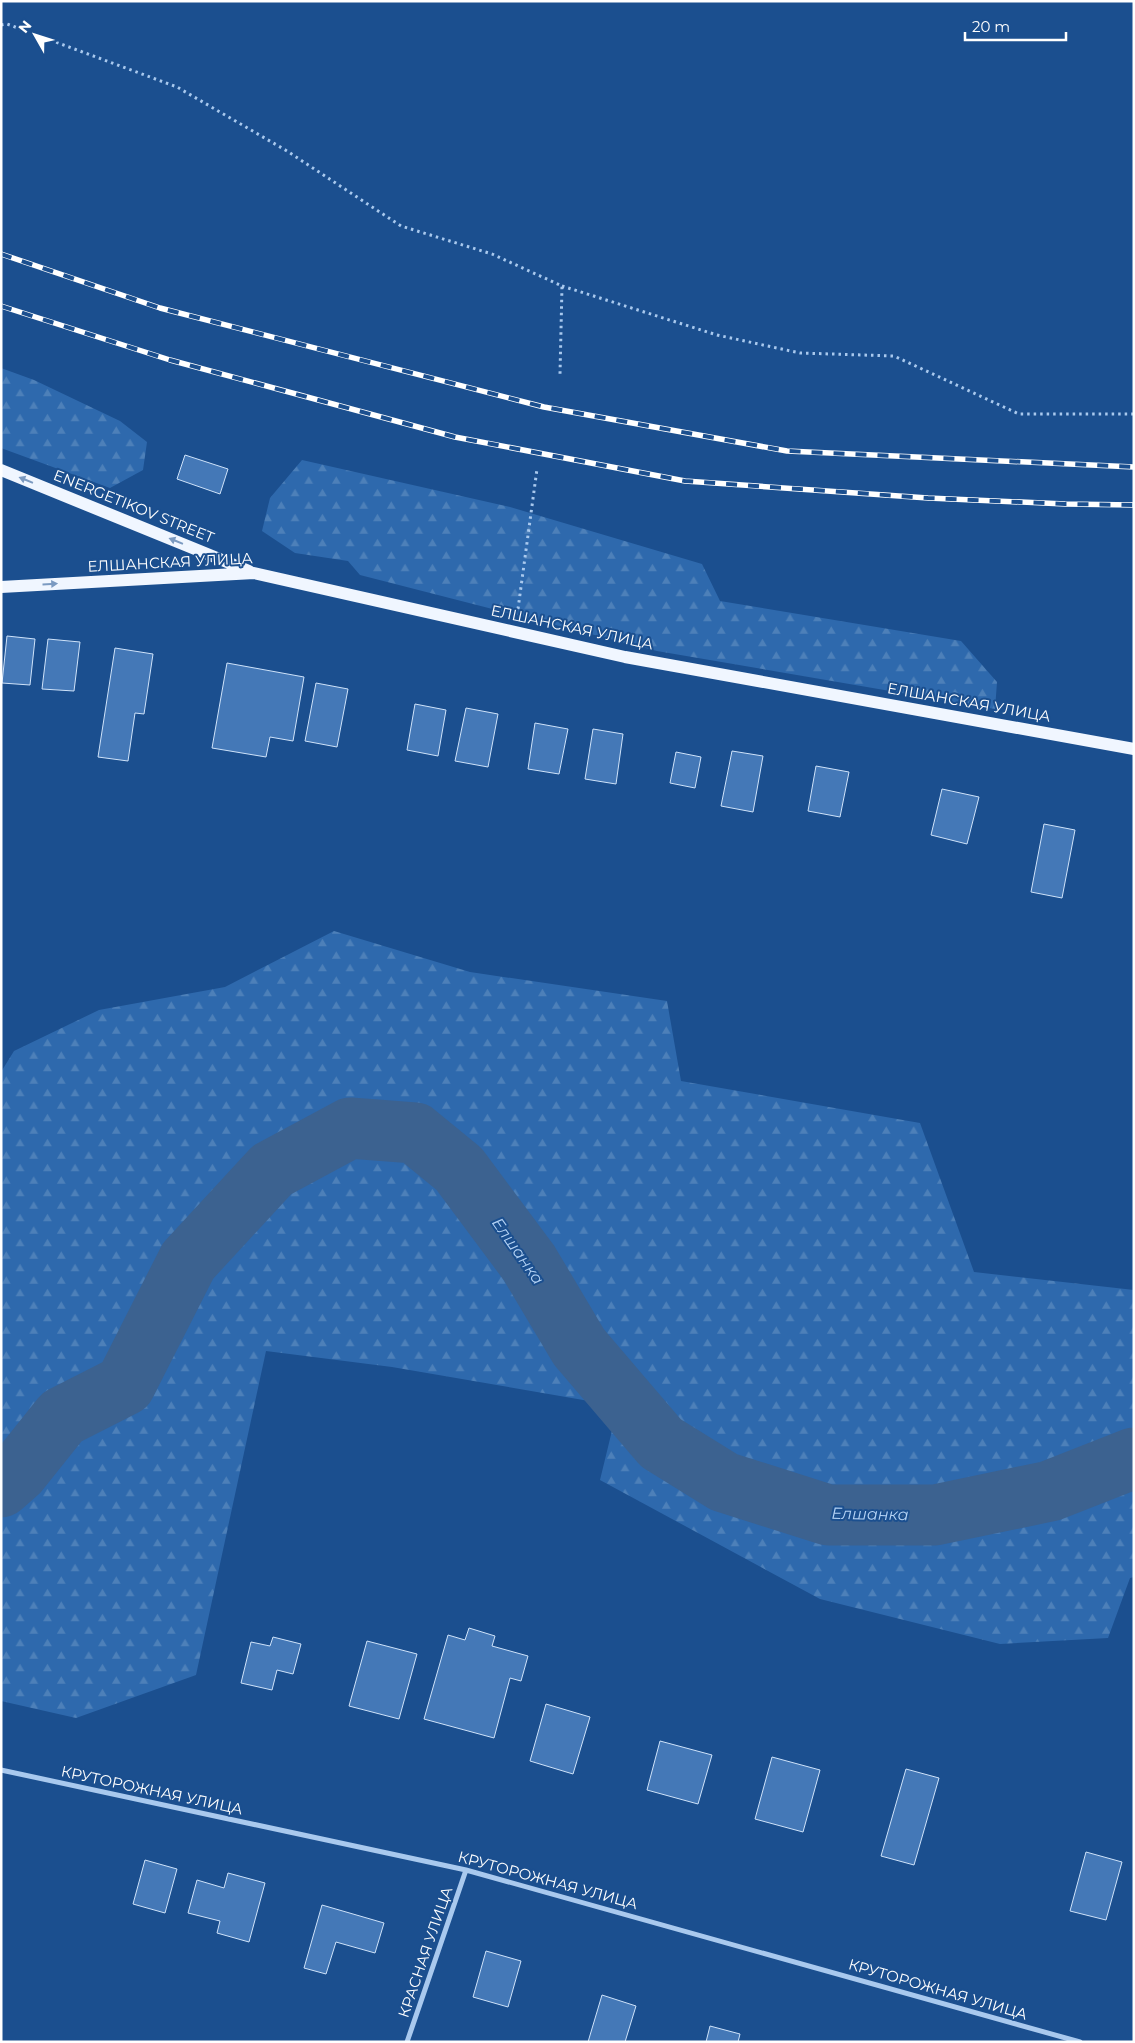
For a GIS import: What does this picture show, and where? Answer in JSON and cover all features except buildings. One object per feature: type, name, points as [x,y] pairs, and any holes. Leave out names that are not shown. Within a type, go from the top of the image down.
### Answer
[{"type":"main road","name":"ENERGETIKOV STREET","points":[[1,470],[254,573]]},
{"type":"main road","name":"ЕЛШАНСКАЯ УЛИЦА","points":[[1,587],[254,573],[635,658],[1134,749]]},
{"type":"street","name":"КРУТОРОЖНАЯ УЛИЦА","points":[[1,1770],[466,1870],[1080,2042]]},
{"type":"street","name":"КРАСНАЯ УЛИЦА","points":[[407,2042],[466,1870]]},
{"type":"path","points":[[1,24],[7,24],[177,87],[288,152],[400,226],[492,254],[562,286],[717,335],[800,353],[894,356],[1019,414],[1134,414]]},
{"type":"path","points":[[560,374],[562,286]]},
{"type":"path","points":[[514,632],[537,469]]},
{"type":"green space","points":[[1,368],[34,380],[120,421],[147,442],[143,470],[110,488],[1,448]]},
{"type":"green space","points":[[302,460],[510,507],[702,564],[720,601],[961,641],[997,682],[995,709],[657,651],[360,575],[348,561],[295,553],[262,531],[270,498]]},
{"type":"green space","points":[[334,931],[470,972],[667,1001],[681,1081],[920,1123],[974,1272],[1134,1290],[1134,1577],[1130,1578],[1108,1638],[1000,1644],[820,1599],[600,1480],[618,1406],[392,1367],[266,1351],[196,1675],[76,1718],[1,1701],[1,1072],[14,1051],[99,1010],[225,987]]},
{"type":"waterway","name":"Елшанка","points":[[1,1487],[18,1472],[62,1417],[125,1385],[188,1261],[272,1170],[350,1128],[415,1133],[459,1169],[529,1263],[579,1347],[661,1443],[724,1482],[828,1515],[935,1515],[1050,1491],[1134,1458]]},
{"type":"railway","points":[[1,254],[160,308],[544,407],[787,451],[1134,467]]},
{"type":"railway","points":[[1,306],[170,360],[455,437],[685,481],[928,498],[1134,505]]}]
